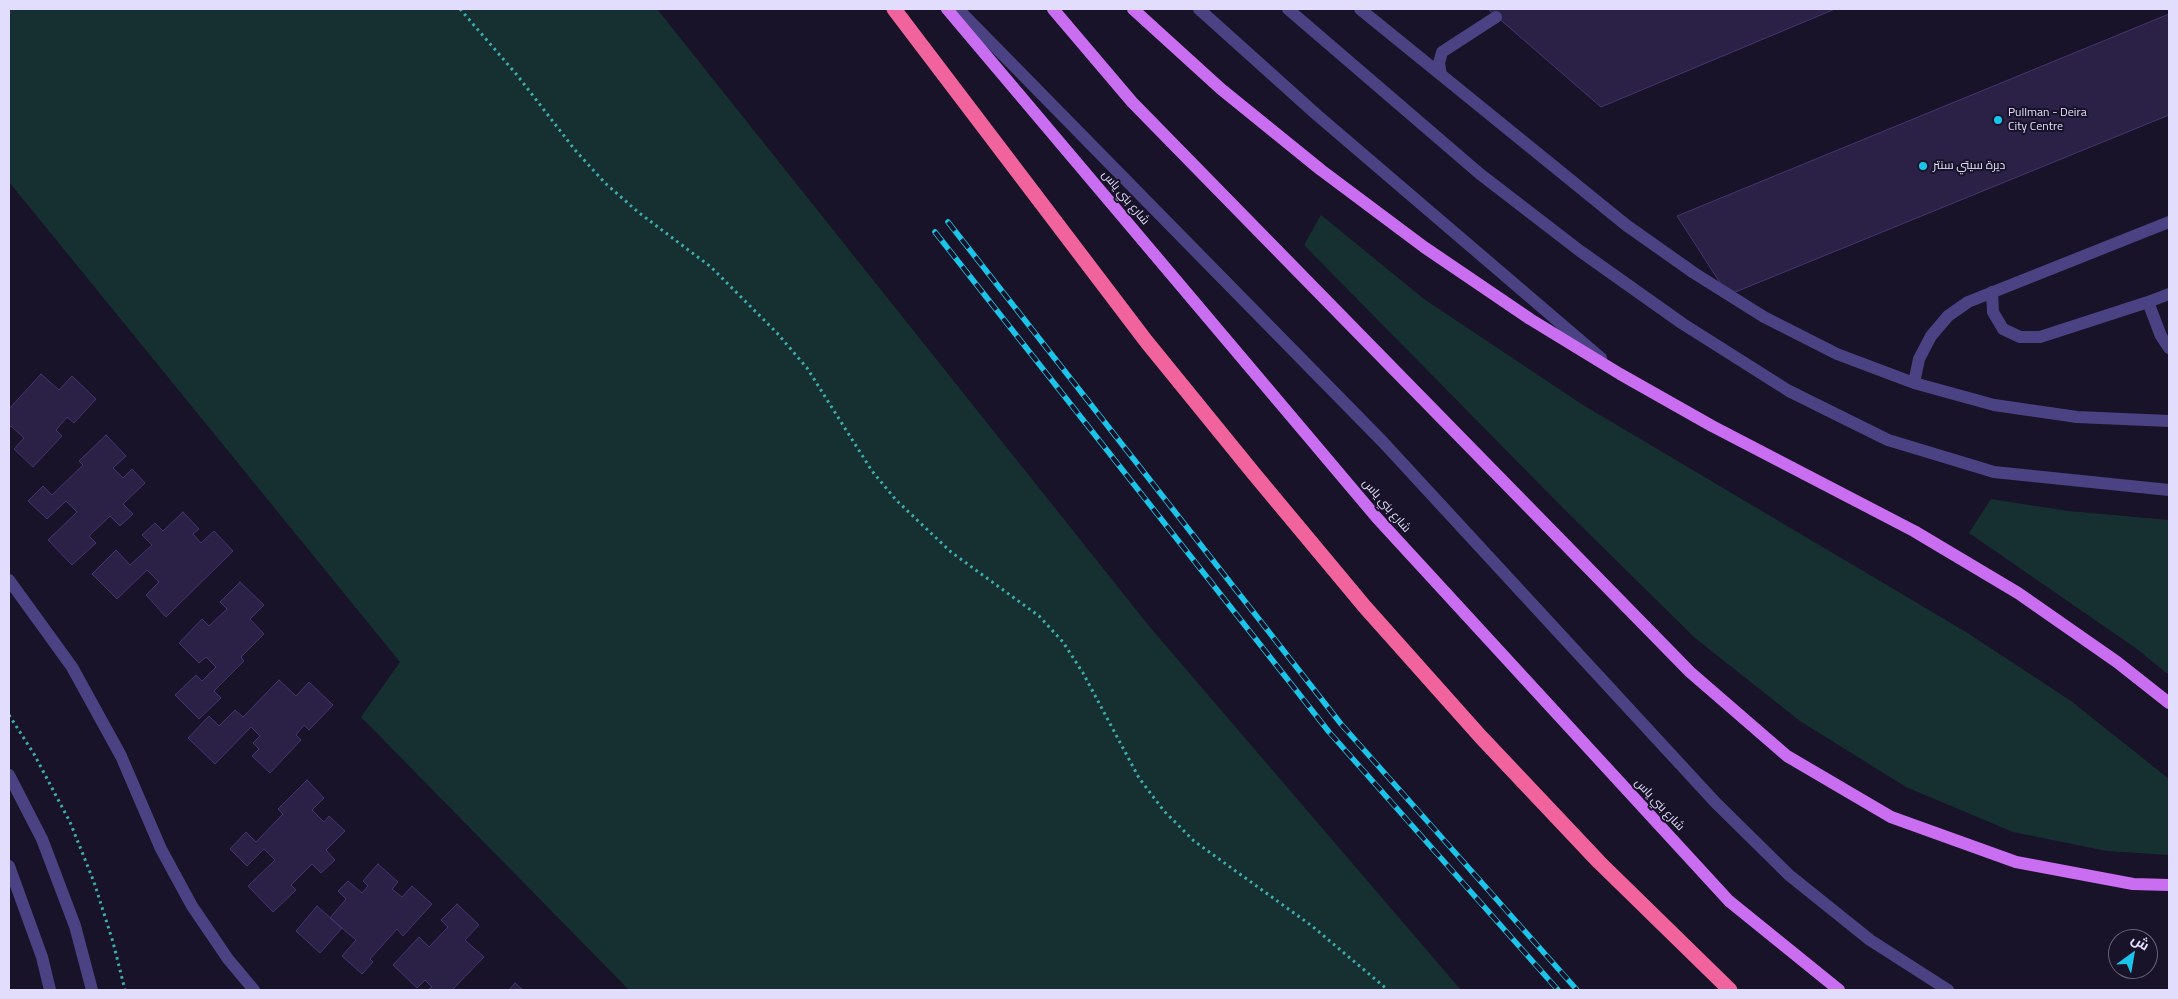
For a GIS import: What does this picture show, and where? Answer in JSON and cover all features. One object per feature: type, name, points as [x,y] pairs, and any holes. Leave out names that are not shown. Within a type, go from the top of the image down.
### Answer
[{"type":"highway","points":[[894,9],[1146,341],[1254,475],[1365,607],[1480,736],[1599,862],[1730,990]]},
{"type":"main road","name":"شارع بني ياس","points":[[947,9],[1377,518],[1729,901],[1839,990]]},
{"type":"main road","points":[[1053,9],[1132,102],[1676,658],[1787,756],[1891,817],[2016,862],[2133,884],[2169,885]]},
{"type":"main road","points":[[1133,9],[1222,89],[1320,170],[1424,247],[1530,319],[1620,374],[1712,426],[1914,531],[2018,594],[2117,662],[2169,703]]},
{"type":"lane","points":[[958,9],[1382,441],[1714,802],[1789,875],[1870,940],[1948,990]]},
{"type":"lane","points":[[1199,9],[1317,115],[1620,374]]},
{"type":"lane","points":[[1288,9],[1480,174],[1580,252],[1683,324],[1789,391],[1888,440],[1994,472],[2169,490]]},
{"type":"lane","points":[[1361,9],[1626,224],[1694,273],[1764,317],[1829,350],[1914,383],[1994,405],[2077,417],[2169,421]]},
{"type":"lane","points":[[1441,75],[1439,63],[1442,52],[1496,16]]},
{"type":"lane","points":[[1914,383],[1919,358],[1931,336],[1948,316],[1968,302],[2169,222]]},
{"type":"lane","points":[[1992,292],[1993,312],[2003,329],[2020,337],[2040,337],[2169,294]]},
{"type":"lane","points":[[2148,302],[2161,336],[2169,348]]},
{"type":"lane","points":[[9,580],[72,667],[121,756],[161,849],[192,906],[228,960],[254,990]]},
{"type":"lane","points":[[9,775],[49,856],[75,926],[92,990]]},
{"type":"lane","points":[[9,866],[42,957],[50,990]]},
{"type":"path","points":[[460,9],[517,75],[575,150],[605,183],[638,212],[711,267],[777,333],[807,368],[872,471],[896,500],[951,552],[1039,616],[1063,642],[1083,672],[1139,778],[1164,811],[1194,841],[1312,926],[1388,990]]},
{"type":"green space","points":[[9,9],[657,9],[1149,626],[1461,990],[629,990],[361,717],[400,662],[9,182]]},
{"type":"green space","points":[[1321,215],[1424,299],[1583,405],[1966,632],[2071,701],[2169,779],[2169,855],[2107,851],[2013,832],[1906,787],[1800,721],[1695,638],[1562,507],[1304,245]]},
{"type":"green space","points":[[1991,499],[2068,511],[2169,520],[2169,675],[2137,649],[1969,533]]},
{"type":"building","points":[[1488,9],[1835,9],[1601,107]]},
{"type":"building","name":"ديرة سيتي سنتر","points":[[2169,14],[2169,115],[1728,295],[1677,216]]},
{"type":"building","points":[[41,374],[59,390],[72,376],[96,399],[74,423],[67,417],[56,430],[62,436],[33,467],[14,449],[24,438],[11,426],[9,428],[9,409]]},
{"type":"building","points":[[106,435],[126,456],[113,468],[123,478],[132,469],[145,483],[123,504],[133,514],[120,526],[110,516],[89,536],[96,543],[72,565],[48,540],[77,512],[66,501],[47,519],[28,501],[43,486],[52,495],[83,465],[79,461]]},
{"type":"building","points":[[183,512],[199,529],[193,534],[201,543],[214,531],[233,551],[166,617],[146,595],[159,582],[147,570],[117,599],[92,574],[116,550],[130,565],[152,545],[142,535],[155,523],[163,531]]},
{"type":"building","points":[[240,582],[264,605],[250,619],[264,634],[241,657],[244,661],[214,691],[221,698],[199,719],[175,695],[196,675],[202,681],[216,667],[206,657],[199,663],[179,643],[202,619],[209,626],[227,609],[220,602]]},
{"type":"building","points":[[279,680],[296,696],[309,682],[333,705],[309,730],[304,725],[296,735],[301,740],[270,773],[252,756],[259,749],[253,743],[260,736],[251,727],[215,764],[188,738],[209,716],[219,726],[235,710],[243,717]]},
{"type":"building","points":[[307,780],[324,798],[312,810],[324,822],[329,816],[345,831],[326,850],[335,860],[321,873],[312,864],[291,885],[296,890],[273,912],[248,886],[275,860],[264,849],[247,866],[230,849],[246,832],[256,842],[283,814],[278,809]]},
{"type":"building","points":[[378,864],[398,882],[392,889],[402,897],[412,886],[432,904],[403,936],[397,929],[370,959],[373,962],[362,974],[342,956],[356,940],[330,918],[346,899],[338,891],[348,881],[362,893],[368,886],[363,881]]},
{"type":"building","points":[[457,904],[479,925],[465,940],[484,957],[452,990],[428,990],[432,987],[425,980],[417,988],[393,965],[419,937],[429,947],[448,927],[441,920]]},
{"type":"building","points":[[317,906],[342,928],[320,953],[296,931]]},
{"type":"building","points":[[515,983],[523,990],[509,990]]},
{"type":"railway","points":[[948,222],[1341,724],[1577,990]]},
{"type":"railway","points":[[935,232],[1329,732],[1558,990]]},
{"type":"place","name":"Pullman - Deira City Centre","points":[[1998,120]]},
{"type":"place","name":"ديرة سيتي سنتر","points":[[1923,166]]}]
